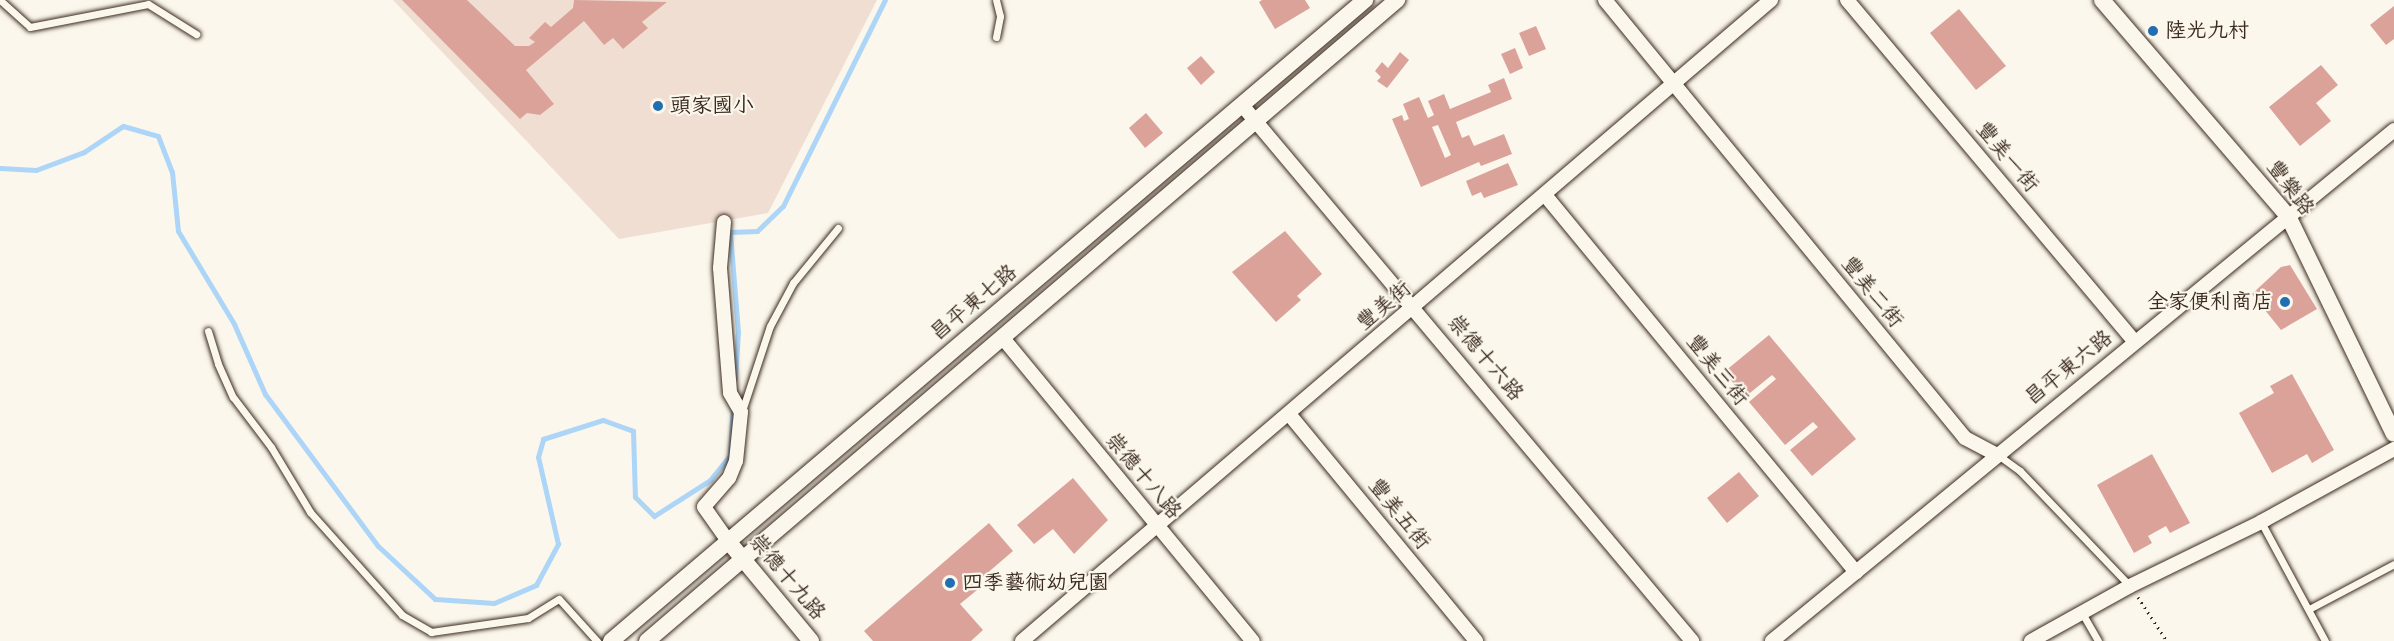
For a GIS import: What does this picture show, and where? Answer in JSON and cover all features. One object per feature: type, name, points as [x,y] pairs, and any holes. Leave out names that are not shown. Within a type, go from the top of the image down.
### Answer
[{"type":"street","name":"昌平東七路","points":[[612,641],[1365,0]]},
{"type":"street","name":"昌平東七路","points":[[647,641],[1397,0]]},
{"type":"street","name":"豐美二街","points":[[1605,0],[1965,438],[1997,455]]},
{"type":"street","name":"豐美街","points":[[1022,641],[1415,308],[1771,0]]},
{"type":"street","name":"豐美一街","points":[[1847,0],[2135,342]]},
{"type":"street","name":"豐樂路","points":[[2102,0],[2288,216],[2394,434]]},
{"type":"street","name":"崇德十六路","points":[[1242,105],[1415,308],[1692,641]]},
{"type":"street","name":"昌平東六路","points":[[1772,641],[2394,130]]},
{"type":"street","name":"豐美三街","points":[[1545,195],[1856,572]]},
{"type":"street","points":[[724,222],[720,268],[730,393],[741,412],[736,461],[729,477],[704,507],[728,541]]},
{"type":"street","name":"崇德十八路","points":[[1002,337],[1253,641]]},
{"type":"street","name":"豐美五街","points":[[1289,414],[1476,641]]},
{"type":"street","points":[[2031,641],[2130,586],[2261,522],[2394,449]]},
{"type":"street","name":"崇德十九路","points":[[728,541],[811,641]]},
{"type":"lane","points":[[0,0],[30,27],[148,4],[196,34]]},
{"type":"lane","points":[[996,0],[1000,16],[996,37]]},
{"type":"lane","points":[[741,412],[770,326],[794,282],[838,228]]},
{"type":"lane","points":[[208,331],[218,364],[233,397],[271,447],[310,512],[402,615],[431,632],[528,618],[559,599],[597,641]]},
{"type":"lane","name":"豐美二街","points":[[1997,455],[2020,471],[2130,586]]},
{"type":"lane","points":[[2261,522],[2325,641]]},
{"type":"lane","points":[[2309,609],[2394,564]]},
{"type":"lane","points":[[2082,613],[2098,641]]},
{"type":"path","points":[[2130,586],[2167,641]]},
{"type":"shaded area","name":"頭家國小","points":[[393,0],[877,0],[768,213],[619,239]]},
{"type":"building","points":[[402,0],[467,0],[515,46],[529,46],[535,42],[529,38],[545,22],[551,27],[573,8],[574,0],[667,2],[642,22],[648,28],[623,49],[613,38],[604,45],[584,21],[526,70],[554,104],[540,115],[527,113],[520,119]]},
{"type":"building","points":[[1262,0],[1305,0],[1310,8],[1275,29],[1259,2]]},
{"type":"building","points":[[2394,6],[2394,39],[2386,45],[2370,25]]},
{"type":"building","points":[[1959,9],[2006,66],[1976,90],[1930,33]]},
{"type":"building","points":[[1536,26],[1546,49],[1529,56],[1519,33]]},
{"type":"building","points":[[1515,48],[1523,68],[1510,74],[1501,54]]},
{"type":"building","points":[[1400,52],[1409,60],[1387,88],[1377,81],[1381,77],[1375,71],[1382,62],[1388,68]]},
{"type":"building","points":[[1201,56],[1215,72],[1201,85],[1187,68]]},
{"type":"building","points":[[2321,65],[2338,85],[2316,103],[2331,121],[2300,146],[2269,107]]},
{"type":"building","points":[[1504,78],[1512,99],[1456,122],[1462,138],[1469,135],[1474,146],[1504,134],[1512,154],[1481,166],[1479,162],[1421,187],[1392,119],[1402,115],[1404,121],[1409,119],[1403,104],[1419,97],[1428,118],[1434,115],[1428,101],[1444,94],[1450,109],[1491,92],[1488,85]],"holes":[[[1438,125],[1451,155],[1445,158],[1432,127]]]},
{"type":"building","points":[[1146,113],[1163,133],[1145,148],[1129,128]]},
{"type":"building","points":[[1508,163],[1518,185],[1484,198],[1481,192],[1472,196],[1466,181]]},
{"type":"building","points":[[1285,231],[1322,274],[1297,296],[1301,300],[1276,322],[1232,272]]},
{"type":"building","name":"全家便利商店","points":[[2290,265],[2317,309],[2281,330],[2252,294],[2281,267]]},
{"type":"building","points":[[1769,335],[1856,439],[1812,476],[1790,450],[1818,427],[1813,422],[1785,445],[1749,402],[1776,379],[1772,375],[1745,397],[1724,372]]},
{"type":"building","points":[[2292,374],[2334,450],[2312,463],[2307,454],[2272,473],[2239,413],[2274,393],[2270,386]]},
{"type":"building","points":[[2152,454],[2190,523],[2170,533],[2166,526],[2148,536],[2152,543],[2134,553],[2097,485]]},
{"type":"building","points":[[1739,472],[1759,496],[1727,523],[1707,498]]},
{"type":"building","points":[[1073,478],[1108,520],[1074,554],[1053,529],[1034,544],[1017,525]]},
{"type":"building","name":"四季藝術幼兒園","points":[[989,523],[1013,551],[978,581],[982,586],[960,604],[983,630],[971,641],[873,641],[864,631]]},
{"type":"waterway","points":[[735,378],[738,332],[730,232],[757,231],[783,206],[885,0]]},
{"type":"waterway","points":[[0,168],[36,170],[84,152],[123,126],[158,136],[172,172],[178,231],[234,324],[265,394],[378,546],[435,599],[494,603],[536,585],[558,544],[538,457],[543,439],[603,420],[633,431],[635,497],[654,516],[710,480],[730,455],[733,405]]},
{"type":"place","name":"陸光九村","points":[[2153,31]]},
{"type":"place","name":"頭家國小","points":[[658,106]]},
{"type":"place","name":"全家便利商店","points":[[2285,302]]},
{"type":"place","name":"四季藝術幼兒園","points":[[950,583]]}]
